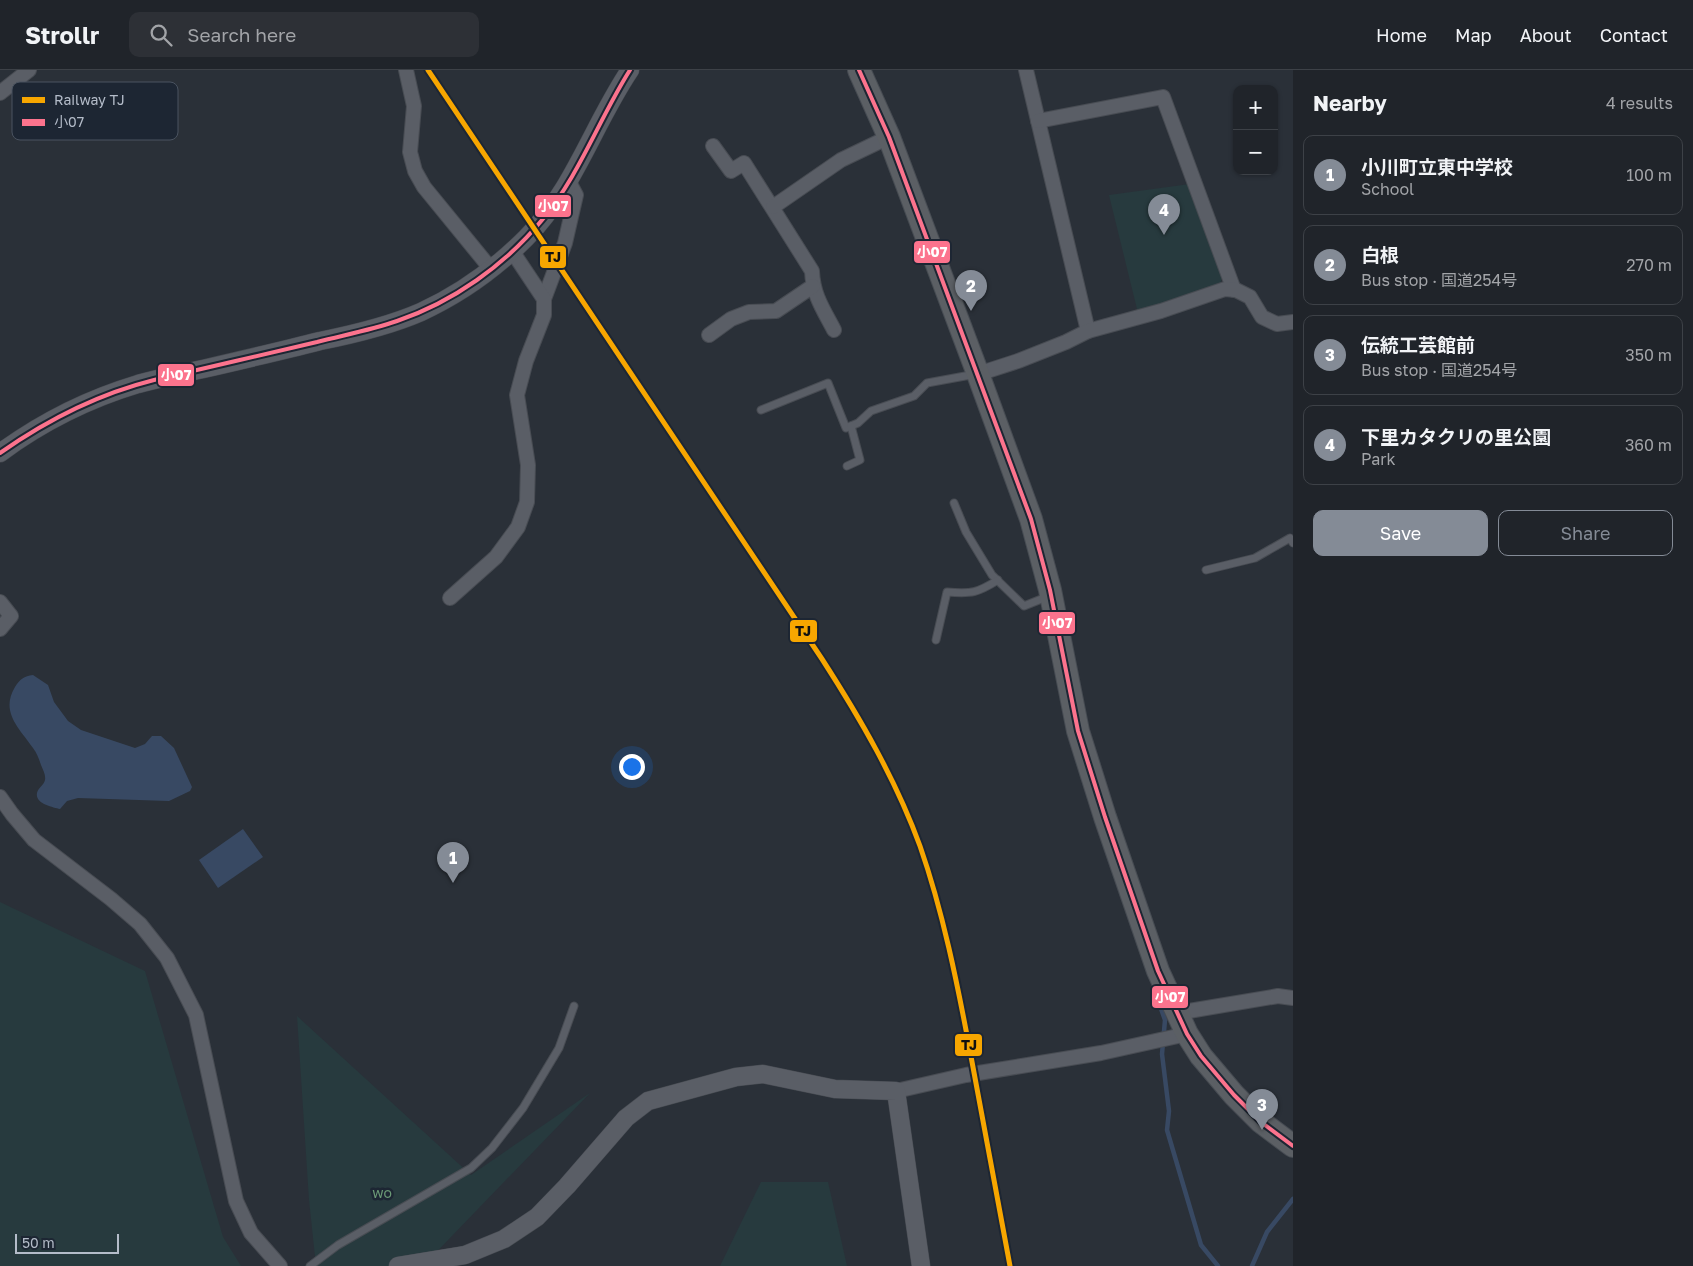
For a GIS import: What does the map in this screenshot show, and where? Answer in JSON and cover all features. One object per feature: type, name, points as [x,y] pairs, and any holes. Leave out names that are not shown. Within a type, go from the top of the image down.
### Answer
[{"type":"highway","points":[[859,70],[889,137],[1031,519],[1051,595],[1078,731],[1105,817],[1158,971],[1187,1034],[1201,1056],[1234,1095],[1262,1122],[1293,1146]]},
{"type":"street","points":[[0,93],[14,75],[29,70]]},
{"type":"street","points":[[406,70],[414,106],[410,152],[415,171],[424,187],[491,270]]},
{"type":"street","points":[[0,453],[54,418],[107,394],[156,379],[384,326],[434,306],[464,289],[512,252],[540,223],[569,182],[613,96],[630,70]]},
{"type":"street","points":[[1026,70],[1088,331]]},
{"type":"street","points":[[1038,121],[1163,97],[1234,290]]},
{"type":"street","points":[[772,207],[841,160],[889,137]]},
{"type":"street","points":[[713,146],[731,171],[744,163],[812,271],[813,286],[834,330]]},
{"type":"street","points":[[450,598],[496,557],[518,527],[527,502],[528,466],[517,395],[526,361],[544,315],[544,299],[565,243],[576,195],[569,182]]},
{"type":"street","points":[[512,252],[544,299]]},
{"type":"street","points":[[710,335],[731,319],[749,312],[776,311],[813,286]]},
{"type":"street","points":[[978,374],[1066,342],[1088,331],[1161,311],[1225,289],[1234,290],[1250,297],[1262,317],[1277,324],[1293,322]]},
{"type":"street","points":[[0,602],[11,616],[0,629]]},
{"type":"street","points":[[0,797],[34,840],[111,899],[140,924],[167,958],[196,1015],[236,1201],[251,1233],[280,1266]]},
{"type":"street","points":[[1177,1013],[1278,996],[1293,998]]},
{"type":"street","points":[[398,1266],[465,1255],[504,1239],[537,1217],[567,1186],[626,1118],[648,1101],[736,1077],[763,1074],[834,1089],[896,1091],[966,1075],[1101,1053],[1187,1034]]},
{"type":"street","points":[[896,1091],[921,1266]]},
{"type":"lane","points":[[761,410],[828,383],[846,428],[858,424],[871,411],[914,396],[927,383],[978,374]]},
{"type":"lane","points":[[847,466],[860,460],[851,426]]},
{"type":"lane","points":[[954,503],[966,532],[992,575],[1024,606],[1051,595]]},
{"type":"lane","points":[[1206,570],[1255,558],[1290,538],[1293,543]]},
{"type":"lane","points":[[936,640],[947,592],[981,591],[998,580]]},
{"type":"lane","points":[[310,1266],[338,1245],[471,1168],[492,1148],[524,1108],[559,1048],[574,1006]]},
{"type":"green space","points":[[1190,184],[1223,276],[1219,286],[1138,313],[1109,195]]},
{"type":"green space","points":[[0,902],[145,971],[223,1237],[241,1266],[0,1266]]},
{"type":"green space","name":"wo","points":[[297,1016],[471,1175],[590,1093],[423,1266],[316,1266],[309,1200]]},
{"type":"green space","points":[[761,1182],[828,1182],[847,1266],[720,1266]]},
{"type":"water","points":[[33,675],[48,685],[54,702],[68,721],[81,730],[135,748],[145,744],[152,736],[161,736],[174,748],[192,787],[190,791],[169,801],[78,798],[67,801],[60,809],[49,806],[39,800],[37,793],[44,782],[44,772],[36,752],[17,727],[10,712],[11,696],[15,687],[25,677]]},
{"type":"water","points":[[243,829],[263,857],[218,888],[199,860]]},
{"type":"waterway","points":[[1154,989],[1165,1020],[1162,1054],[1169,1111],[1167,1130],[1201,1245],[1218,1266]]},
{"type":"waterway","points":[[1252,1266],[1267,1232],[1293,1199]]},
{"type":"rail line","name":"TJ","points":[[428,70],[822,659],[850,704],[900,797],[928,871],[955,973],[1010,1266]]},
{"type":"transit line","name":"小07","points":[[0,453],[74,409],[133,386],[377,327],[418,313],[458,293],[495,267],[542,220],[567,185],[630,70]]},
{"type":"transit line","name":"小07","points":[[859,70],[889,137],[1031,519],[1050,590],[1078,731],[1105,817],[1158,971],[1187,1034],[1201,1056],[1234,1095],[1261,1122],[1293,1146]]},
{"type":"place","name":"下里カタクリの里公園","points":[[1164,235]]},
{"type":"place","name":"白根","points":[[971,311]]},
{"type":"place","name":"小川町立東中学校","points":[[453,883]]},
{"type":"place","name":"伝統工芸館前","points":[[1262,1130]]}]
